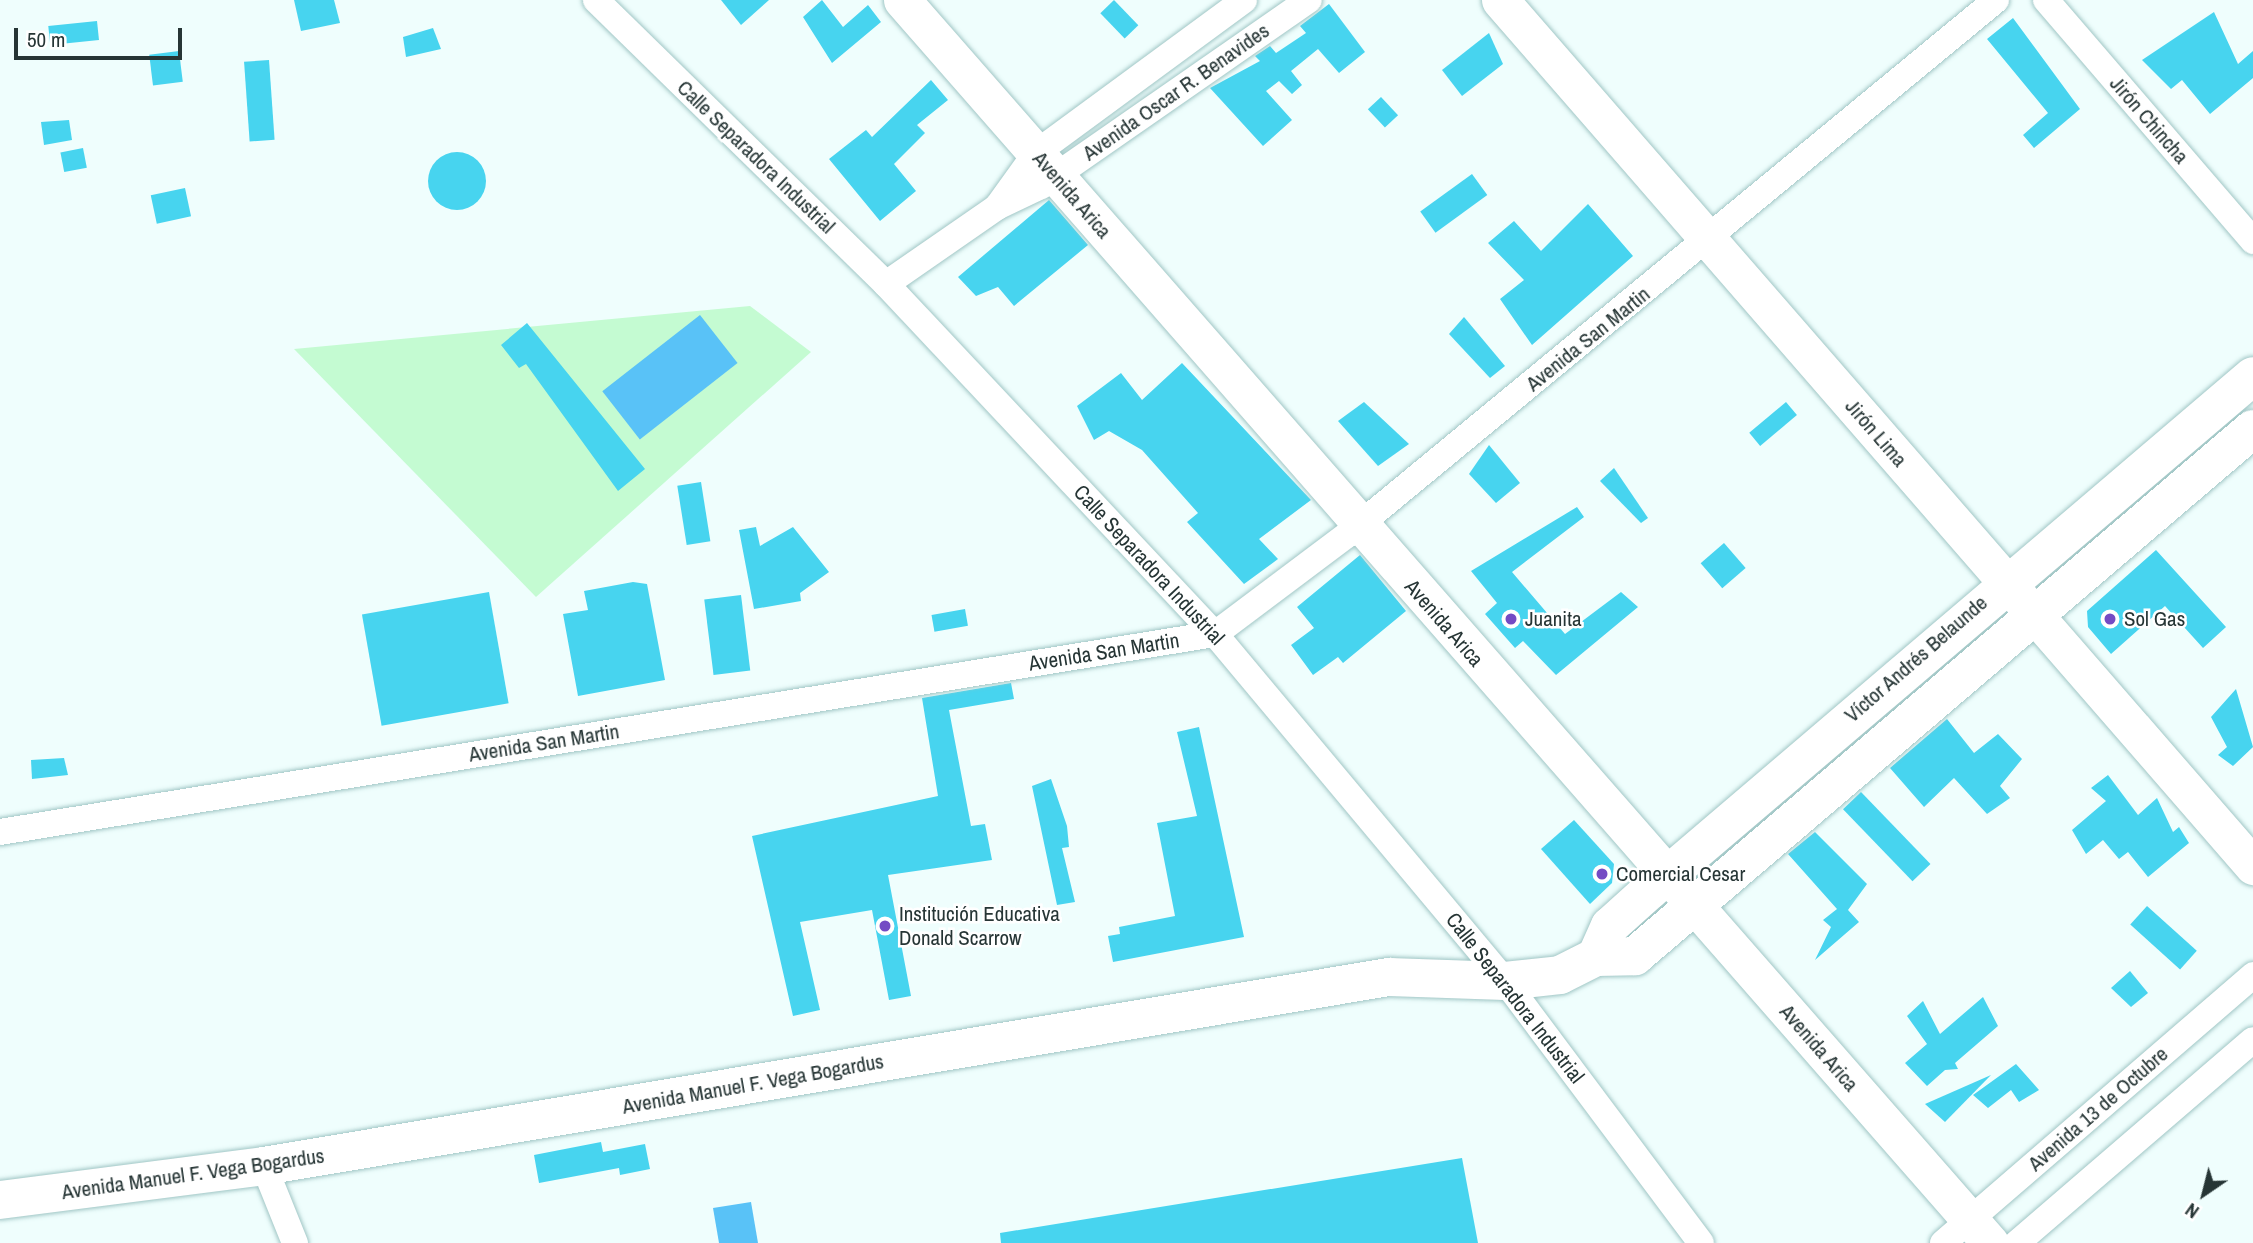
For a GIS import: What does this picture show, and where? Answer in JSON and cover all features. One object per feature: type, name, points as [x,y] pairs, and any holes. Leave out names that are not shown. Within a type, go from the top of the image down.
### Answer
[{"type":"main road","name":"Víctor Andrés Belaunde","points":[[1596,957],[1610,926],[1658,883],[2006,582],[2253,376]]},
{"type":"main road","name":"Víctor Andrés Belaunde","points":[[1505,981],[1560,975],[1596,957],[1635,956],[1687,914],[2033,613],[2253,429]]},
{"type":"main road","name":"Avenida Manuel F. Vega Bogardus","points":[[0,1200],[264,1166],[1389,977],[1505,981]]},
{"type":"street","name":"Calle Separadora Industrial","points":[[596,0],[886,284],[1215,634],[1505,981],[1701,1243]]},
{"type":"street","name":"Avenida Arica","points":[[875,0],[1038,170]]},
{"type":"street","name":"Avenida Arica","points":[[902,0],[1038,170],[1687,914],[1963,1237]]},
{"type":"street","name":"Avenida Oscar R. Benavides","points":[[886,284],[997,207],[1244,0]]},
{"type":"street","name":"Avenida Oscar R. Benavides","points":[[1038,170],[1309,0]]},
{"type":"street","name":"Jirón Lima","points":[[1500,0],[2253,866]]},
{"type":"street","name":"Avenida San Martin","points":[[0,832],[1215,634],[1353,530],[1709,241],[1996,0]]},
{"type":"street","name":"Jirón Chincha","points":[[2046,0],[2253,241]]},
{"type":"street","name":"Avenida 13 de Octubre","points":[[1963,1237],[2253,975]]},
{"type":"street","points":[[2017,1243],[2253,1040]]},
{"type":"street","points":[[264,1166],[295,1243]]},
{"type":"green space","points":[[750,306],[811,352],[536,597],[294,349]]},
{"type":"water","points":[[700,315],[738,363],[640,439],[602,391]]},
{"type":"water","points":[[751,1202],[758,1243],[719,1243],[713,1208]]},
{"type":"building","points":[[294,0],[334,0],[340,23],[301,31]]},
{"type":"building","points":[[721,0],[769,0],[741,25]]},
{"type":"building","points":[[822,0],[843,27],[868,5],[881,22],[832,63],[803,17]]},
{"type":"building","points":[[1114,0],[1138,25],[1125,38],[1100,13]]},
{"type":"building","points":[[1329,4],[1365,52],[1339,73],[1318,49],[1291,71],[1302,85],[1292,94],[1279,81],[1266,91],[1292,120],[1263,146],[1210,88],[1260,61],[1255,56],[1270,46],[1276,53],[1306,33],[1300,26]]},
{"type":"building","points":[[2214,12],[2238,64],[2253,51],[2253,78],[2210,114],[2182,80],[2171,89],[2142,60]]},
{"type":"building","points":[[2013,18],[2080,109],[2034,148],[2023,135],[2048,113],[1987,39]]},
{"type":"building","points":[[97,21],[99,40],[50,45],[48,26]]},
{"type":"building","points":[[433,28],[441,49],[406,57],[403,37]]},
{"type":"building","points":[[1489,33],[1503,64],[1462,96],[1442,70]]},
{"type":"building","points":[[179,51],[183,82],[153,85],[149,55]]},
{"type":"building","points":[[269,60],[275,140],[250,142],[244,62]]},
{"type":"building","points":[[931,80],[948,100],[917,125],[925,133],[894,164],[916,191],[880,221],[829,159],[866,130],[872,137]]},
{"type":"building","points":[[1381,97],[1398,115],[1385,128],[1368,109]]},
{"type":"building","points":[[69,120],[72,140],[44,145],[41,122]]},
{"type":"building","points":[[83,148],[87,168],[64,172],[60,152]]},
{"type":"building","points":[[457,152],[473,157],[481,165],[486,181],[481,197],[473,205],[457,210],[441,205],[433,197],[428,181],[433,165],[441,157]]},
{"type":"building","points":[[1472,174],[1487,195],[1436,233],[1420,212]]},
{"type":"building","points":[[185,188],[191,216],[157,224],[151,195]]},
{"type":"building","points":[[1049,200],[1088,245],[1014,306],[998,287],[976,296],[958,277]]},
{"type":"building","points":[[1588,204],[1633,256],[1532,345],[1500,299],[1524,280],[1488,243],[1514,221],[1541,251]]},
{"type":"building","points":[[1464,317],[1505,366],[1490,378],[1449,334]]},
{"type":"building","points":[[527,323],[645,469],[618,491],[526,364],[519,368],[501,345]]},
{"type":"building","points":[[1182,363],[1311,500],[1259,539],[1278,559],[1244,584],[1187,522],[1198,513],[1142,450],[1109,431],[1094,440],[1077,406],[1121,373],[1142,400]]},
{"type":"building","points":[[1364,402],[1409,444],[1378,466],[1338,421]]},
{"type":"building","points":[[1786,402],[1797,415],[1760,446],[1749,433]]},
{"type":"building","points":[[1489,445],[1520,483],[1496,503],[1469,474]]},
{"type":"building","points":[[1614,468],[1648,518],[1641,523],[1600,481]]},
{"type":"building","points":[[701,482],[710,541],[687,545],[677,486]]},
{"type":"building","points":[[1577,507],[1584,517],[1512,572],[1565,634],[1621,592],[1638,607],[1556,675],[1523,641],[1515,648],[1485,614],[1497,603],[1471,571]]},
{"type":"building","points":[[756,527],[760,546],[793,527],[829,572],[800,593],[801,601],[754,609],[739,530]]},
{"type":"building","points":[[1724,543],[1746,568],[1722,588],[1701,563]]},
{"type":"building","points":[[2156,550],[2226,627],[2203,648],[2165,606],[2111,654],[2088,627],[2087,611]]},
{"type":"building","points":[[1360,555],[1406,611],[1343,663],[1338,657],[1313,675],[1291,645],[1314,628],[1297,607]]},
{"type":"building","points":[[633,582],[647,584],[665,680],[578,696],[563,614],[588,610],[584,591]]},
{"type":"building","points":[[489,592],[509,703],[382,726],[362,614]]},
{"type":"building","points":[[741,595],[750,670],[714,675],[704,600]]},
{"type":"building","points":[[965,609],[968,626],[934,632],[932,615]]},
{"type":"building","points":[[1011,683],[1014,699],[949,710],[971,826],[985,824],[992,860],[888,875],[911,996],[889,1000],[872,910],[800,922],[820,1010],[793,1016],[752,836],[938,796],[922,698]]},
{"type":"building","points":[[2236,689],[2253,747],[2233,766],[2218,755],[2227,747],[2211,717]]},
{"type":"building","points":[[1947,719],[1974,753],[1998,734],[2022,759],[2000,786],[2010,798],[1987,814],[1954,778],[1924,807],[1890,768]]},
{"type":"building","points":[[1199,727],[1244,937],[1113,962],[1108,936],[1120,934],[1119,927],[1175,916],[1157,823],[1197,816],[1177,732]]},
{"type":"building","points":[[64,758],[68,775],[32,779],[31,760]]},
{"type":"building","points":[[2108,775],[2138,815],[2157,798],[2173,832],[2179,827],[2189,843],[2148,877],[2128,852],[2119,859],[2103,840],[2086,854],[2072,830],[2106,801],[2091,788]]},
{"type":"building","points":[[1051,779],[1067,826],[1069,847],[1062,848],[1075,902],[1057,905],[1032,786]]},
{"type":"building","points":[[1861,792],[1930,864],[1912,881],[1843,809]]},
{"type":"building","points":[[1574,820],[1614,864],[1612,883],[1590,904],[1541,849]]},
{"type":"building","points":[[1815,832],[1867,884],[1848,910],[1859,922],[1815,960],[1831,927],[1823,920],[1837,909],[1788,854]]},
{"type":"building","points":[[2147,906],[2197,951],[2180,969],[2130,925]]},
{"type":"building","points":[[2130,971],[2148,993],[2131,1007],[2111,988]]},
{"type":"building","points":[[1983,997],[1998,1026],[1955,1063],[1958,1069],[1945,1070],[1927,1086],[1905,1063],[1927,1044],[1907,1016],[1923,1001],[1940,1034]]},
{"type":"building","points":[[2016,1064],[2039,1090],[2019,1102],[2011,1090],[1988,1108],[1973,1095]]},
{"type":"building","points":[[1991,1075],[1945,1122],[1925,1104]]},
{"type":"building","points":[[601,1142],[603,1152],[645,1144],[650,1169],[620,1175],[619,1168],[539,1183],[534,1155]]},
{"type":"building","points":[[1462,1158],[1478,1243],[1001,1243],[1000,1233]]},
{"type":"place","name":"Juanita","points":[[1511,619]]},
{"type":"place","name":"Sol Gas","points":[[2110,619]]},
{"type":"place","name":"Comercial Cesar","points":[[1602,874]]},
{"type":"place","name":"Institución Educativa Donald Scarrow","points":[[885,926]]}]
